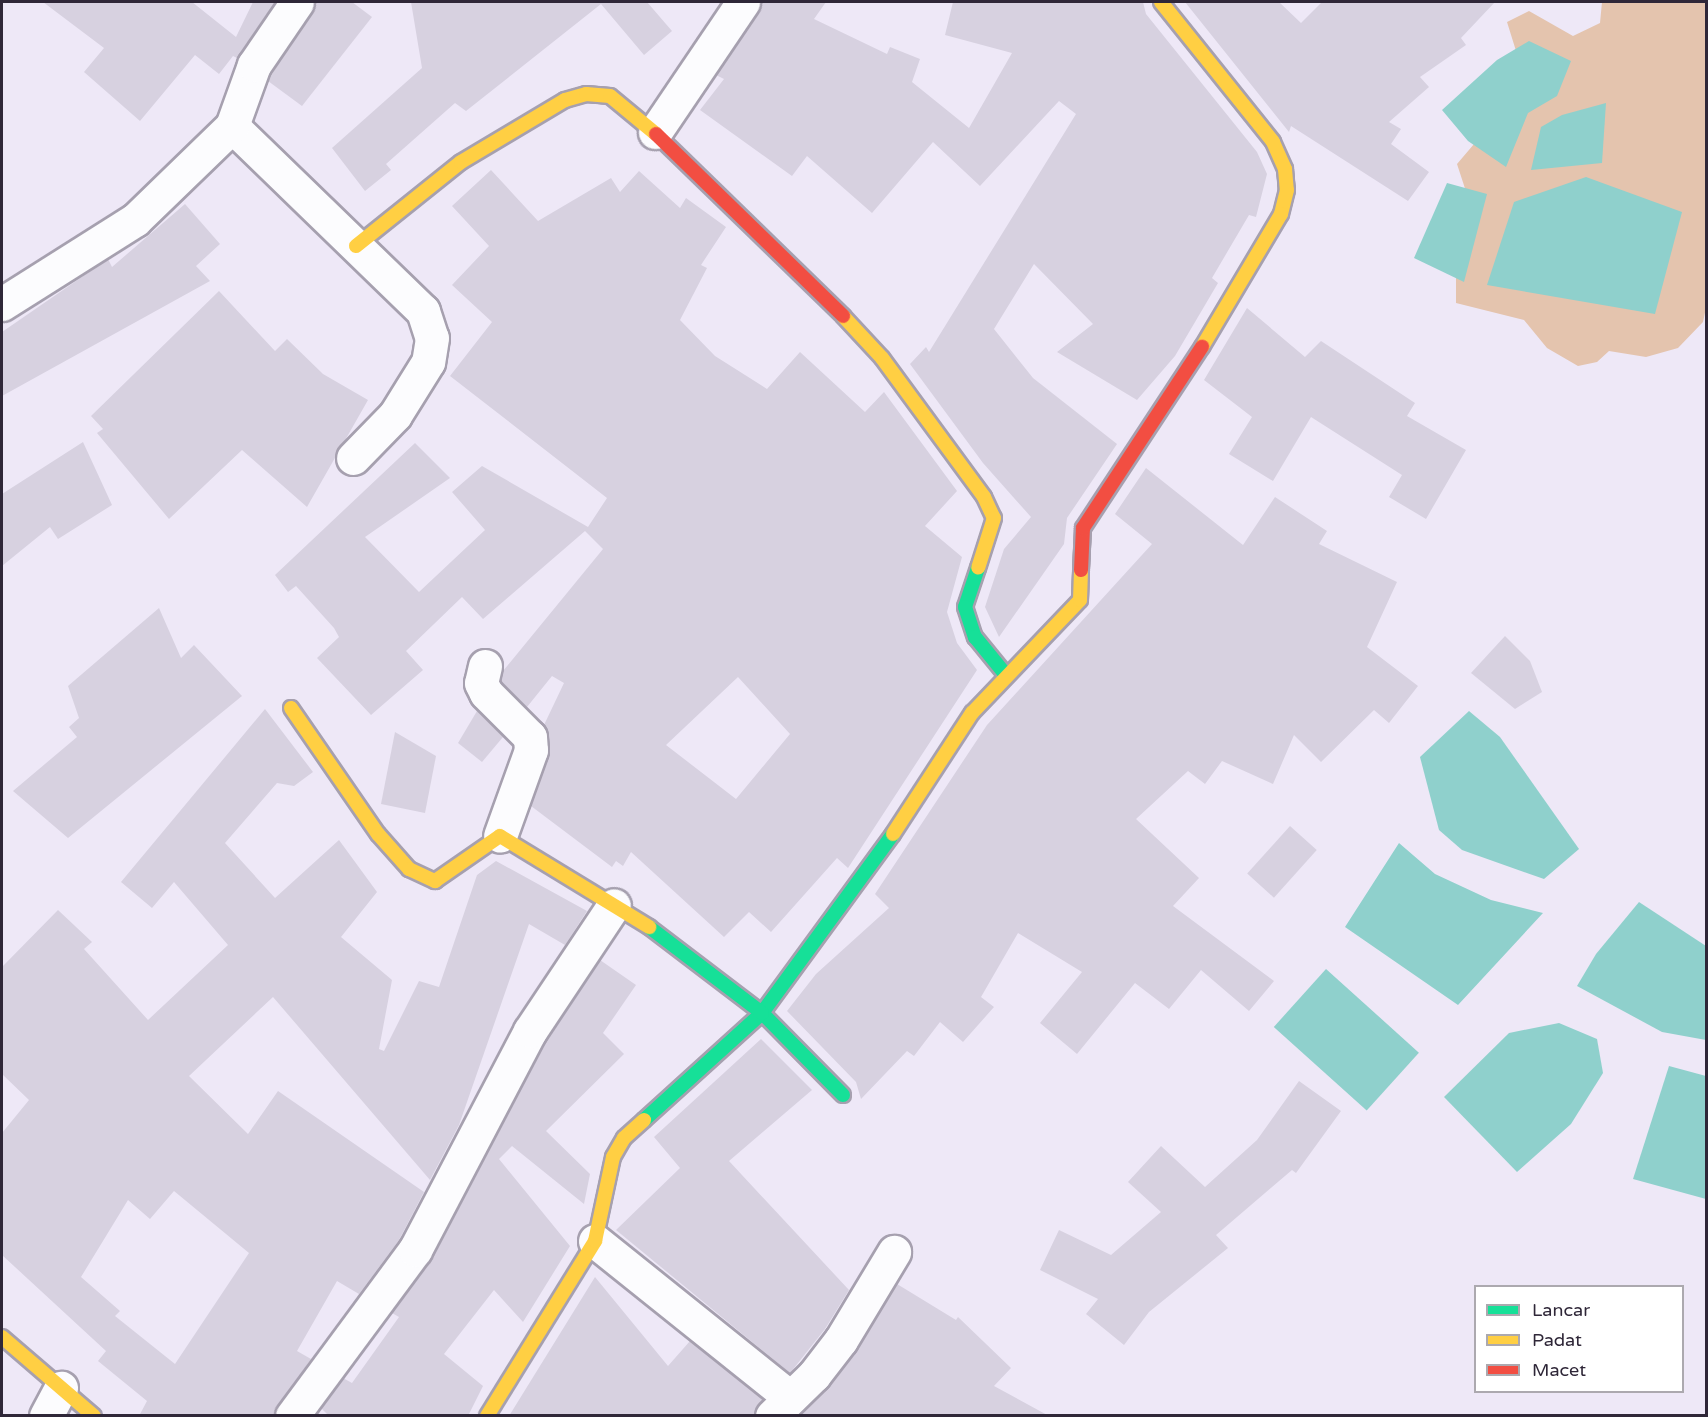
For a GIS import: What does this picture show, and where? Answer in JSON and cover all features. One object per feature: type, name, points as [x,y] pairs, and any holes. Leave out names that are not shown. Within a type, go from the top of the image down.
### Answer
[{"type":"street","points":[[2,304],[135,220],[232,126],[254,65],[297,2]]},
{"type":"street","points":[[655,132],[742,2]]},
{"type":"street","points":[[487,1416],[595,1241],[613,1157],[624,1138],[762,1013],[868,872],[972,713],[1080,600],[1083,528],[1177,389],[1281,214],[1287,190],[1285,169],[1273,142],[1164,3]]},
{"type":"street","points":[[356,246],[461,162],[565,100],[586,94],[610,96],[655,132],[795,266],[882,358],[984,497],[994,518],[965,607],[975,637],[1006,675]]},
{"type":"street","points":[[232,126],[423,310],[432,338],[428,362],[394,415],[353,458]]},
{"type":"street","points":[[291,708],[378,834],[409,869],[435,881],[500,836],[531,750],[530,738],[486,693],[482,683],[485,666]]},
{"type":"street","points":[[500,836],[614,905],[762,1013],[843,1095]]},
{"type":"street","points":[[292,1416],[414,1250],[530,1031],[614,905]]},
{"type":"street","points":[[595,1241],[781,1406],[841,1340],[894,1252]]},
{"type":"street","points":[[2,1337],[53,1402],[94,1416]]},
{"type":"shaded area","points":[[1602,2],[1706,2],[1706,308],[1703,322],[1678,348],[1646,357],[1609,351],[1597,362],[1578,366],[1547,348],[1524,320],[1456,303],[1456,256],[1473,213],[1457,164],[1526,83],[1507,22],[1529,11],[1573,36],[1600,23]]},
{"type":"shaded area","points":[[1529,41],[1571,61],[1557,96],[1528,113],[1506,167],[1468,141],[1442,110],[1497,60]]},
{"type":"shaded area","points":[[1606,103],[1602,163],[1531,170],[1541,127],[1562,115]]},
{"type":"shaded area","points":[[1586,177],[1682,212],[1655,314],[1487,285],[1514,202]]},
{"type":"shaded area","points":[[1447,183],[1487,194],[1464,282],[1414,258]]},
{"type":"shaded area","points":[[1469,711],[1500,737],[1579,849],[1544,879],[1462,850],[1439,830],[1420,757]]},
{"type":"shaded area","points":[[1399,843],[1435,874],[1491,900],[1543,913],[1458,1005],[1345,927]]},
{"type":"shaded area","points":[[1639,902],[1706,946],[1706,1040],[1662,1032],[1577,986],[1596,954]]},
{"type":"shaded area","points":[[1326,969],[1419,1053],[1367,1111],[1274,1027]]},
{"type":"shaded area","points":[[1559,1023],[1597,1039],[1603,1073],[1571,1124],[1517,1172],[1444,1097],[1509,1033]]},
{"type":"shaded area","points":[[1669,1066],[1706,1076],[1706,1199],[1633,1179]]},
{"type":"building","points":[[43,2],[192,2],[236,37],[253,2],[275,2],[237,58],[233,56],[219,74],[195,55],[140,121],[84,72],[104,48]]},
{"type":"building","points":[[315,2],[352,2],[372,17],[302,106],[268,81]]},
{"type":"building","points":[[411,2],[647,2],[672,31],[644,55],[601,4],[466,111],[455,103],[386,164],[391,170],[365,191],[332,148],[422,68]]},
{"type":"building","points":[[761,2],[826,2],[814,19],[887,54],[890,47],[920,59],[912,82],[969,128],[1012,53],[945,35],[953,2],[1143,2],[1146,14],[1257,152],[1267,174],[1256,217],[1249,215],[1212,278],[1218,283],[1175,356],[1137,400],[1057,352],[1093,324],[1034,264],[994,329],[1033,378],[1117,444],[1067,518],[1064,544],[999,637],[985,607],[1004,549],[1031,517],[983,463],[910,364],[926,347],[929,352],[1076,114],[1059,101],[980,186],[933,142],[872,213],[807,156],[792,176],[700,110],[724,79],[716,75]]},
{"type":"building","points":[[1185,2],[1279,2],[1301,23],[1322,2],[1495,2],[1461,38],[1466,45],[1420,77],[1429,87],[1389,122],[1401,129],[1391,144],[1429,172],[1408,201],[1291,126],[1289,132]]},
{"type":"building","points":[[491,170],[538,221],[611,178],[620,192],[639,171],[680,208],[686,198],[726,227],[701,265],[707,268],[680,320],[715,356],[767,389],[800,352],[865,412],[884,392],[957,491],[925,526],[962,557],[947,612],[957,643],[977,670],[848,868],[837,858],[771,932],[749,912],[724,937],[631,852],[623,866],[616,861],[612,867],[531,806],[549,756],[544,725],[564,683],[552,676],[527,707],[501,681],[503,671],[603,549],[585,531],[483,619],[462,597],[406,651],[423,670],[371,715],[317,658],[339,637],[334,628],[296,586],[288,592],[275,575],[415,443],[450,478],[365,537],[419,592],[485,530],[452,492],[482,466],[588,527],[607,498],[450,376],[492,322],[452,285],[489,246],[452,206]],"holes":[[[738,677],[790,734],[736,799],[666,745]]]},
{"type":"building","points":[[185,204],[220,244],[196,266],[210,281],[2,396],[2,332],[108,259],[112,267]]},
{"type":"building","points":[[219,291],[275,351],[287,339],[323,374],[368,400],[307,507],[242,450],[169,519],[97,433],[103,429],[91,416]]},
{"type":"building","points":[[1247,308],[1305,357],[1321,341],[1415,403],[1407,416],[1466,450],[1426,519],[1389,497],[1402,475],[1311,417],[1273,481],[1229,454],[1252,417],[1204,380]]},
{"type":"building","points":[[83,442],[112,505],[58,539],[50,527],[2,566],[2,494]]},
{"type":"building","points":[[1146,468],[1243,545],[1275,497],[1327,531],[1319,544],[1397,582],[1367,647],[1418,686],[1389,723],[1374,710],[1321,762],[1294,735],[1273,784],[1222,761],[1205,784],[1188,771],[1136,819],[1199,878],[1173,906],[1274,981],[1249,1011],[1201,970],[1169,1009],[1135,983],[1077,1054],[1040,1023],[1082,972],[1018,933],[981,997],[994,1007],[963,1042],[940,1022],[914,1056],[907,1051],[861,1099],[856,1082],[787,1011],[816,974],[889,908],[875,894],[987,725],[1152,544],[1115,514]]},
{"type":"building","points":[[159,608],[181,658],[194,645],[242,696],[68,838],[13,791],[77,737],[69,727],[79,718],[68,686]]},
{"type":"building","points":[[1505,636],[1530,661],[1542,692],[1515,709],[1471,673]]},
{"type":"building","points":[[265,709],[313,772],[294,786],[277,783],[225,843],[275,898],[339,840],[377,892],[341,937],[392,980],[379,1049],[384,1051],[419,981],[439,987],[477,875],[496,861],[587,911],[565,945],[529,924],[459,1125],[430,1180],[273,997],[189,1076],[248,1134],[278,1091],[424,1192],[399,1240],[359,1294],[337,1281],[297,1351],[311,1359],[272,1416],[139,1416],[147,1401],[98,1361],[106,1351],[2,1255],[2,1133],[29,1100],[2,1074],[2,967],[58,910],[92,942],[84,949],[148,1020],[228,945],[174,882],[152,908],[121,882]],"holes":[[[174,1191],[249,1253],[175,1364],[115,1316],[120,1311],[81,1277],[128,1200],[150,1219]]]},
{"type":"building","points":[[477,711],[503,737],[482,762],[458,743]]},
{"type":"building","points":[[395,732],[436,756],[425,813],[381,804]]},
{"type":"building","points":[[1290,826],[1317,850],[1274,898],[1247,874]]},
{"type":"building","points":[[600,960],[636,985],[603,1033],[624,1054],[546,1131],[590,1174],[584,1204],[512,1146],[499,1159],[570,1246],[523,1322],[494,1290],[444,1354],[483,1386],[468,1416],[329,1416],[321,1408],[343,1378],[352,1383],[399,1317],[392,1313],[432,1259],[546,1041]]},
{"type":"building","points":[[761,1039],[812,1090],[729,1161],[849,1290],[825,1329],[790,1373],[616,1230],[680,1168],[654,1137]]},
{"type":"building","points":[[1299,1081],[1341,1111],[1296,1173],[1292,1170],[1216,1235],[1228,1248],[1149,1312],[1124,1345],[1086,1314],[1098,1299],[1040,1270],[1059,1230],[1111,1255],[1161,1212],[1128,1182],[1161,1146],[1205,1187],[1257,1140]]},
{"type":"building","points":[[595,1277],[668,1366],[690,1341],[763,1399],[754,1416],[509,1416]]},
{"type":"building","points":[[897,1284],[956,1320],[958,1317],[1011,1368],[994,1386],[1049,1416],[799,1416],[856,1351]]},
{"type":"traffic: fast","points":[[978,568],[965,607],[975,637],[1006,675]]},
{"type":"traffic: fast","points":[[843,1095],[762,1013],[893,834]]},
{"type":"traffic: fast","points":[[644,1120],[762,1013],[649,927]]},
{"type":"traffic: slow","points":[[1161,2],[1273,142],[1285,169],[1287,190],[1281,214],[1202,347]]},
{"type":"traffic: slow","points":[[356,246],[461,162],[565,100],[586,94],[610,96],[656,134]]},
{"type":"traffic: slow","points":[[843,316],[882,358],[984,497],[994,518],[978,568]]},
{"type":"traffic: slow","points":[[893,834],[972,713],[1080,600],[1081,570]]},
{"type":"traffic: slow","points":[[291,708],[378,834],[409,869],[435,881],[500,836],[649,927]]},
{"type":"traffic: slow","points":[[487,1416],[595,1241],[613,1157],[624,1138],[644,1120]]},
{"type":"traffic: slow","points":[[2,1337],[94,1416]]},
{"type":"traffic: jam","points":[[656,134],[843,316]]},
{"type":"traffic: jam","points":[[1081,570],[1083,528],[1202,347]]}]
